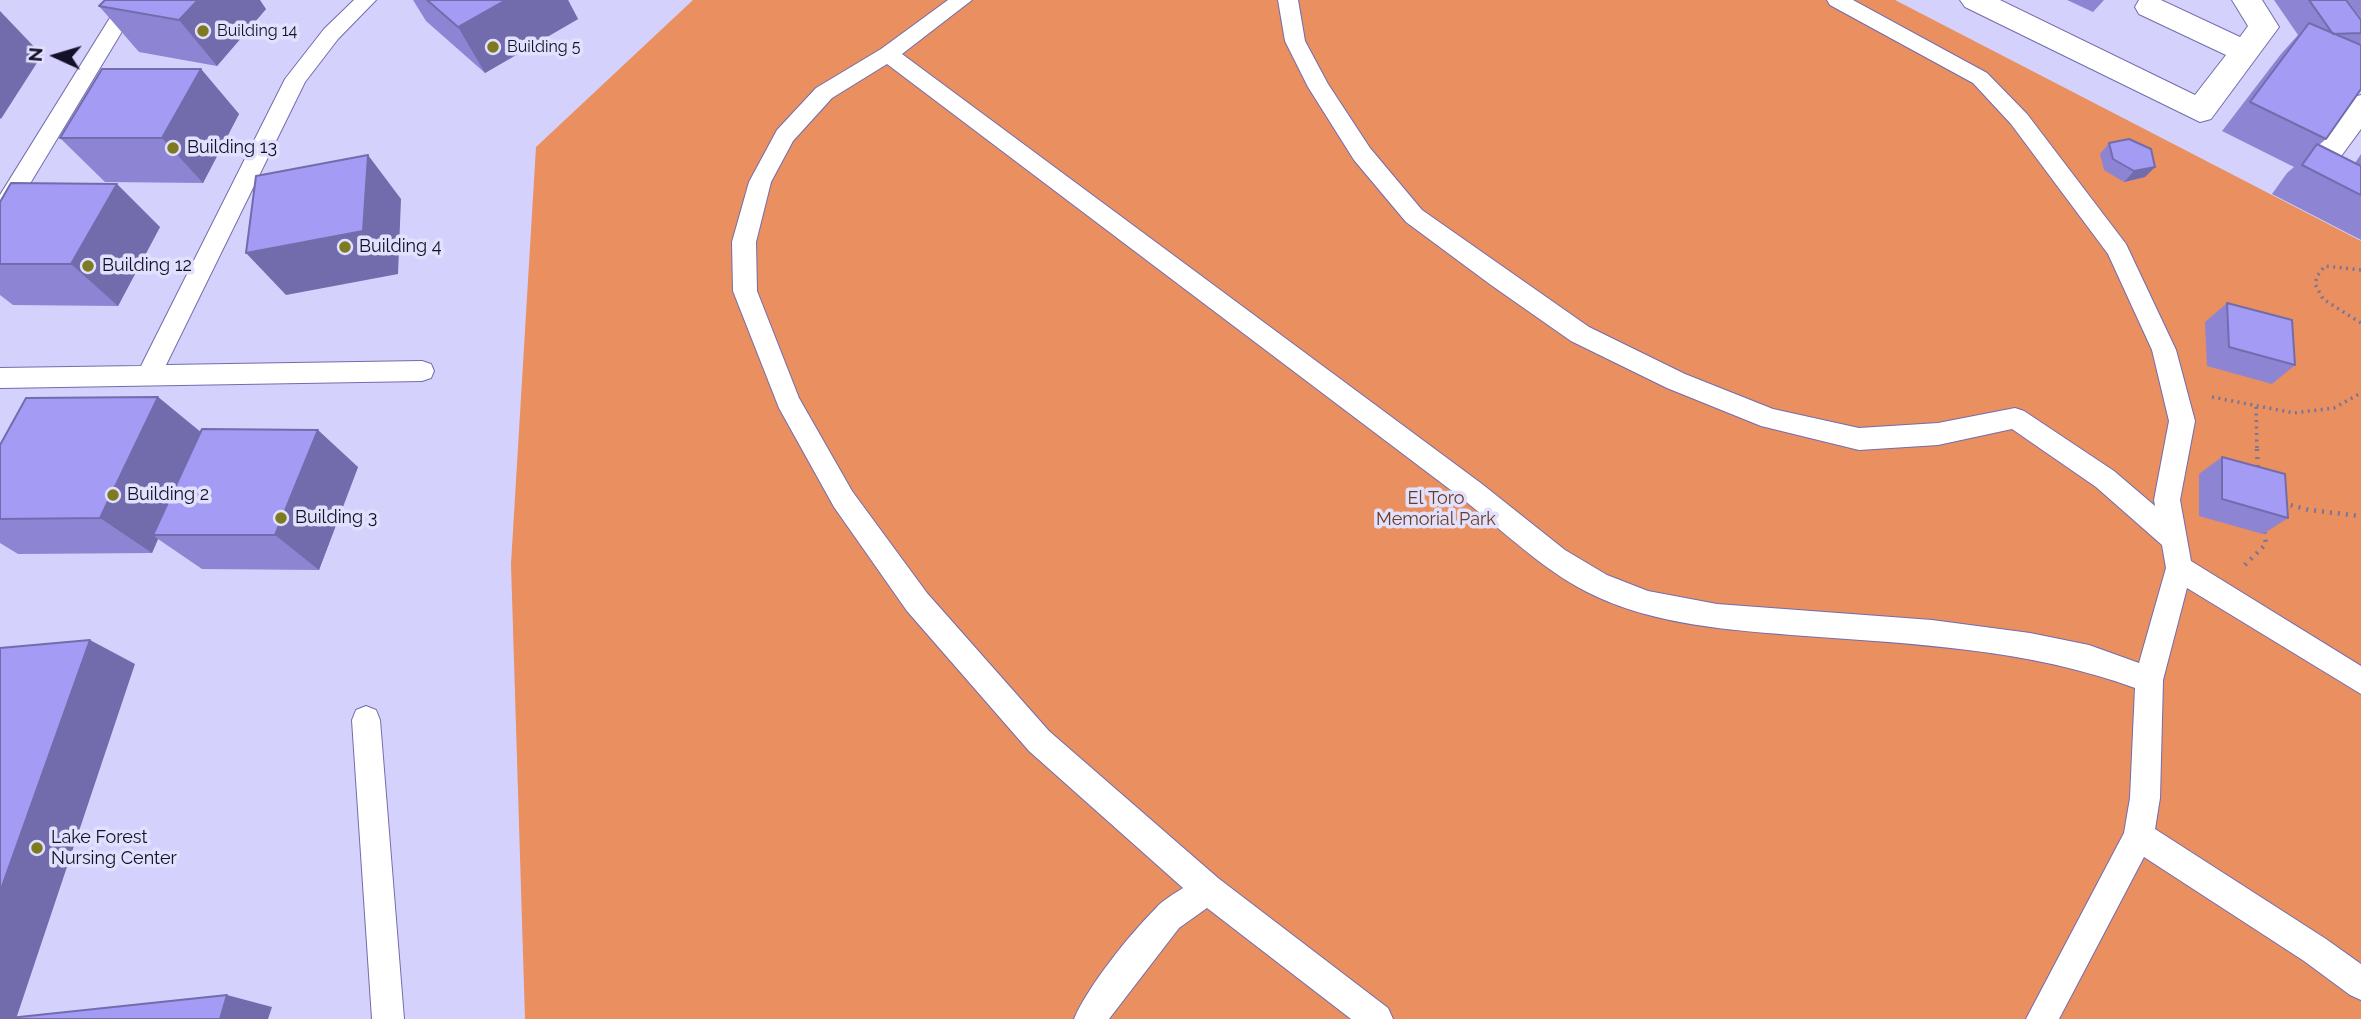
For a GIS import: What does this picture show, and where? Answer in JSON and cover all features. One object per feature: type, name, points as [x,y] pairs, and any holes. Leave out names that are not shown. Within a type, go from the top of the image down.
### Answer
[{"type":"street","points":[[1975,0],[2200,111],[2264,27],[2247,0]]},
{"type":"street","points":[[2150,7],[2245,52]]},
{"type":"street","points":[[2361,106],[2322,159],[2323,165],[2331,172],[2361,187]]},
{"type":"lane","points":[[0,214],[131,0]]},
{"type":"lane","points":[[148,376],[296,79],[331,34],[366,0]]},
{"type":"lane","points":[[962,0],[888,54],[824,93],[785,136],[760,182],[744,242],[745,291],[788,401],[844,499],[917,601],[1039,741],[1207,889],[1377,1019]]},
{"type":"lane","points":[[1288,0],[1295,41],[1319,87],[1363,154],[1414,216],[1499,279],[1580,334],[1676,381],[1770,418],[1859,439],[1938,434],[2015,418],[2105,479],[2175,539]]},
{"type":"lane","points":[[1837,0],[1980,78],[2019,118],[2118,250],[2164,350],[2182,421],[2167,500],[2179,568],[2149,680],[2145,798],[2139,836],[2042,1019]]},
{"type":"lane","points":[[888,54],[1556,558],[1597,584],[1648,603],[1717,615],[1932,633],[2029,646],[2089,658],[2149,680]]},
{"type":"lane","points":[[0,378],[422,371]]},
{"type":"lane","points":[[2179,568],[2361,681]]},
{"type":"lane","points":[[366,720],[388,1019]]},
{"type":"lane","points":[[2139,836],[2315,950],[2361,985]]},
{"type":"lane","points":[[1090,1019],[1168,917],[1207,889]]},
{"type":"path","points":[[2361,270],[2325,266],[2315,275],[2313,285],[2316,293],[2361,323]]},
{"type":"path","points":[[2174,388],[2294,413],[2334,408],[2361,393]]},
{"type":"path","points":[[2256,407],[2258,484]]},
{"type":"path","points":[[2271,500],[2309,510],[2361,516]]},
{"type":"path","points":[[2218,592],[2266,544],[2262,520]]},
{"type":"green space","name":"El Toro Memorial Park","points":[[693,0],[1895,0],[2361,241],[2361,1019],[525,1019],[511,564],[536,147]]},
{"type":"building","points":[[105,0],[198,0],[179,20],[99,6]]},
{"type":"building","points":[[427,0],[506,0],[458,27]]},
{"type":"building","points":[[2309,0],[2346,0],[2361,20],[2361,33],[2333,34]]},
{"type":"building","points":[[2309,23],[2361,45],[2361,89],[2326,139],[2250,102]]},
{"type":"building","points":[[102,69],[201,69],[162,138],[60,138]]},
{"type":"building","points":[[2129,139],[2151,149],[2155,167],[2134,171],[2113,159],[2109,143]]},
{"type":"building","points":[[2317,144],[2361,166],[2361,195],[2302,165]]},
{"type":"building","points":[[368,155],[363,231],[246,253],[256,176]]},
{"type":"building","points":[[11,183],[117,184],[71,264],[0,264],[0,202]]},
{"type":"building","points":[[2227,303],[2292,320],[2295,365],[2229,347]]},
{"type":"building","points":[[158,397],[100,518],[0,519],[0,445],[26,398]]},
{"type":"building","points":[[202,429],[318,430],[275,535],[153,535]]},
{"type":"building","points":[[2222,457],[2285,474],[2288,518],[2222,499]]},
{"type":"building","points":[[90,640],[0,892],[0,648]]},
{"type":"building","points":[[227,995],[220,1019],[0,1019]]},
{"type":"place","name":"Building 14","points":[[203,31]]},
{"type":"place","name":"Building 5","points":[[493,47]]},
{"type":"place","name":"Building 13","points":[[173,148]]},
{"type":"place","name":"Building 4","points":[[345,247]]},
{"type":"place","name":"Building 12","points":[[88,266]]},
{"type":"place","name":"Building 2","points":[[113,495]]},
{"type":"place","name":"Building 3","points":[[281,518]]},
{"type":"place","name":"Lake Forest Nursing Center","points":[[37,848]]}]
